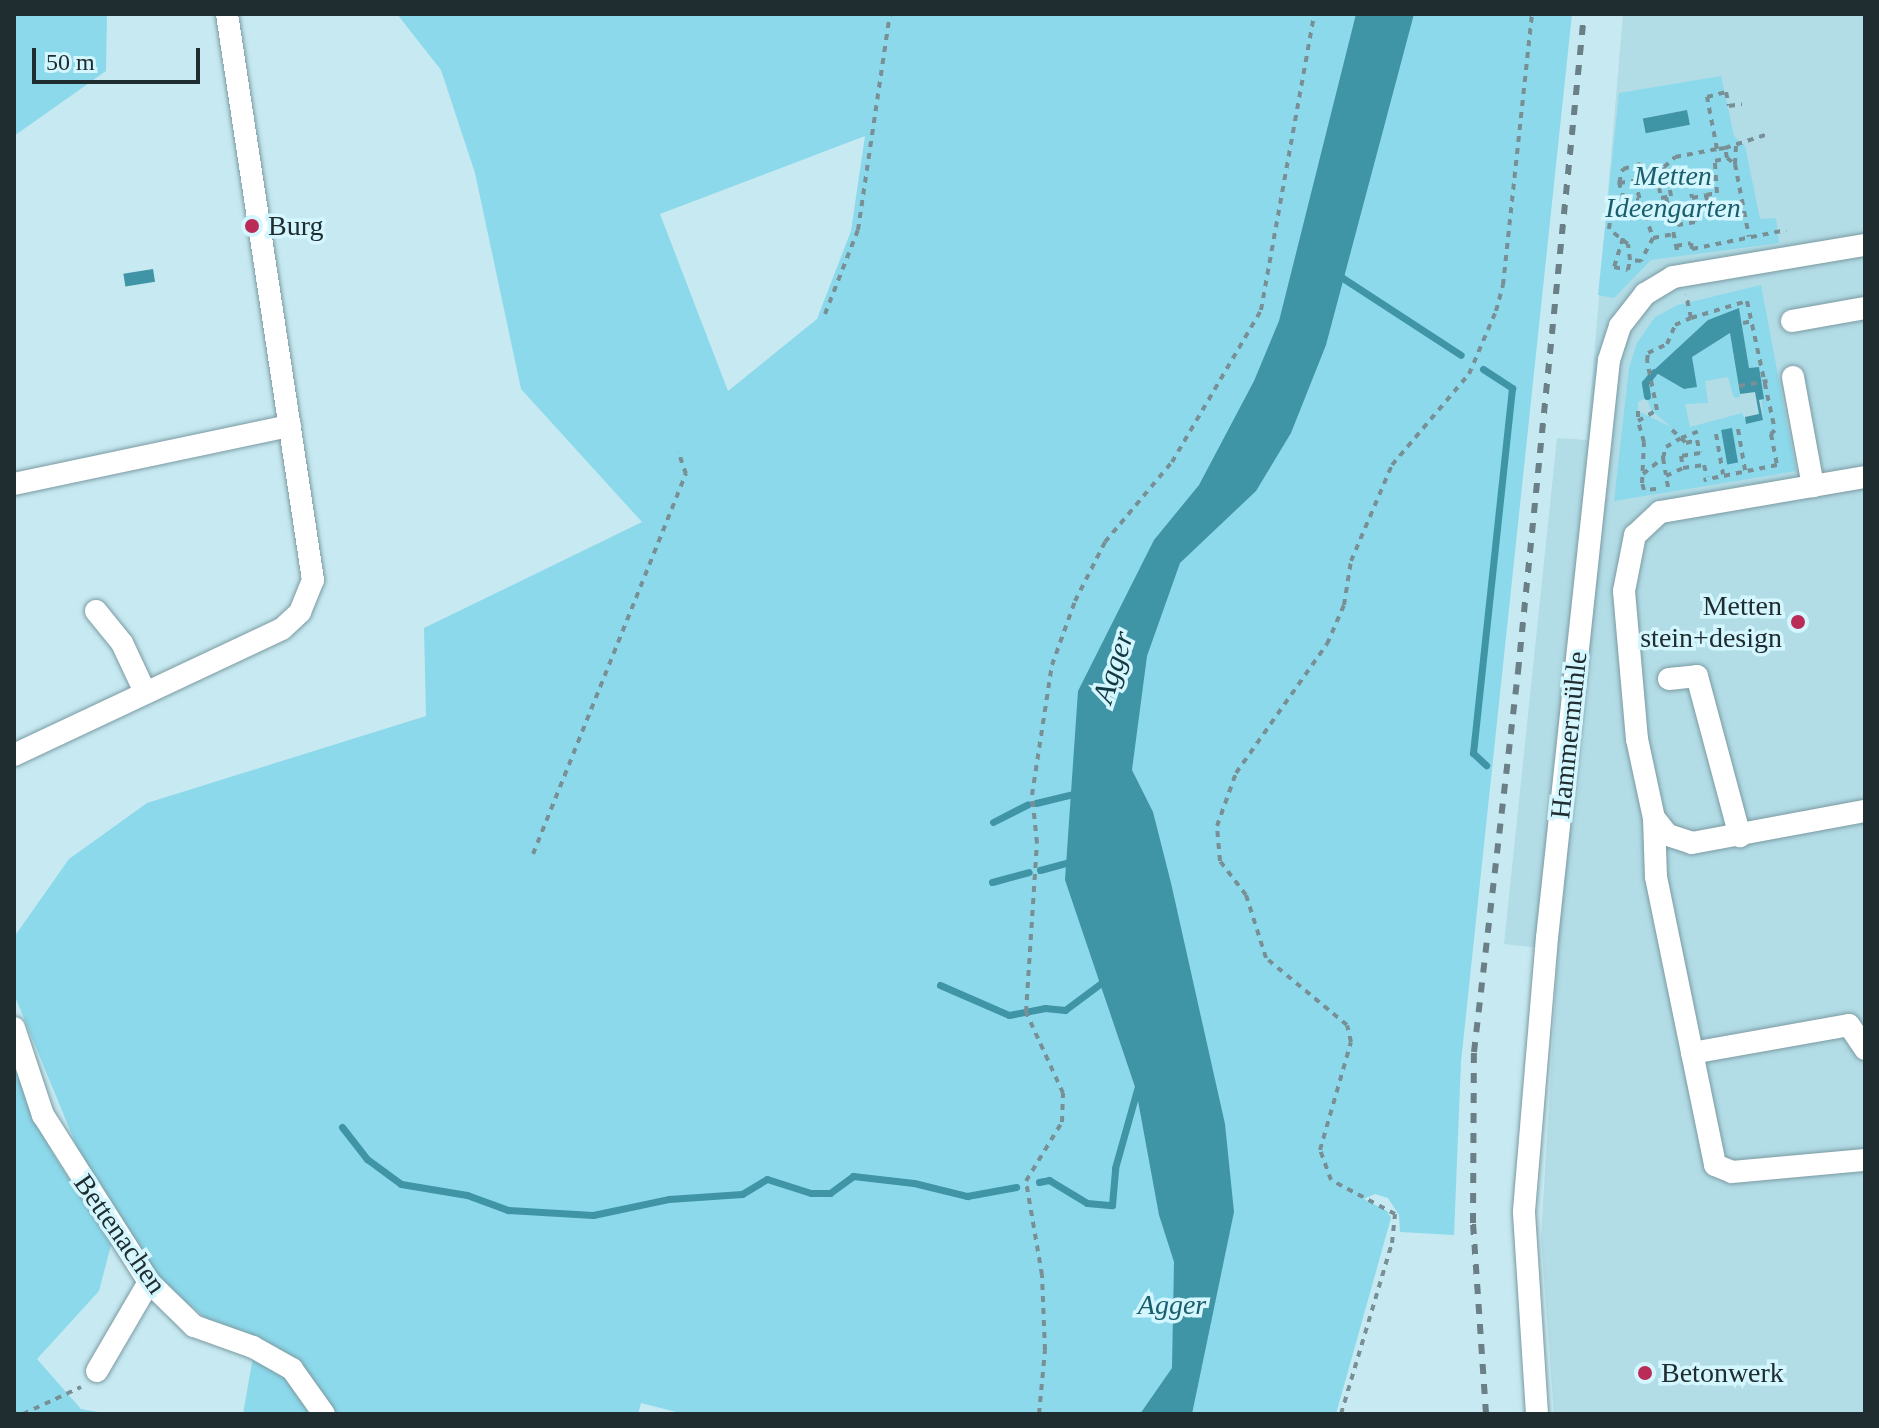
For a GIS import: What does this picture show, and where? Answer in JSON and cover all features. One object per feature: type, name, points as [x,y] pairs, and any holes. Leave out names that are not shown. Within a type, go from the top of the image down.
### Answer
[{"type":"street","points":[[14,755],[282,629],[309,595],[314,561],[290,426],[227,14]]},
{"type":"street","name":"Hammermühle","points":[[1537,1414],[1524,1211],[1547,938],[1609,360],[1620,326],[1645,294],[1682,276],[1865,245]]},
{"type":"street","points":[[1792,321],[1865,308]]},
{"type":"street","points":[[1793,377],[1813,486]]},
{"type":"street","points":[[14,484],[290,426]]},
{"type":"street","points":[[1865,477],[1660,512],[1635,535],[1624,591],[1627,656],[1637,739],[1654,818],[1656,877],[1715,1165],[1732,1172],[1865,1160]]},
{"type":"street","points":[[96,611],[122,643],[145,692]]},
{"type":"street","points":[[1669,679],[1697,676],[1740,836]]},
{"type":"street","points":[[1654,818],[1668,835],[1692,843],[1865,811]]},
{"type":"street","points":[[1692,1053],[1849,1025],[1865,1049]]},
{"type":"street","name":"Bettenachen","points":[[14,1028],[43,1115],[149,1282],[194,1326],[253,1347],[292,1369],[324,1414]]},
{"type":"street","points":[[97,1371],[149,1282]]},
{"type":"path","points":[[825,314],[858,230],[890,14]]},
{"type":"path","points":[[1039,1414],[1045,1350],[1042,1275],[1026,1181],[1062,1122],[1063,1093],[1026,1012],[1037,843],[1032,795],[1052,665],[1075,601],[1105,542],[1172,462],[1261,310],[1314,14]]},
{"type":"path","points":[[1341,1414],[1392,1243],[1395,1214],[1331,1180],[1320,1150],[1351,1042],[1347,1025],[1266,958],[1246,895],[1220,861],[1217,826],[1236,773],[1327,644],[1344,605],[1351,561],[1392,465],[1469,374],[1496,311],[1503,285],[1532,14]]},
{"type":"path","points":[[1717,149],[1707,97],[1726,92],[1729,106],[1742,104]]},
{"type":"path","points":[[1624,199],[1619,183],[1623,169],[1640,164],[1659,187],[1661,198],[1671,196],[1664,167],[1675,157],[1725,148],[1768,134]]},
{"type":"path","points":[[1736,145],[1735,164],[1749,237]]},
{"type":"path","points":[[1725,148],[1727,158],[1735,164]]},
{"type":"path","points":[[1659,187],[1689,182],[1692,198],[1717,193],[1715,161],[1727,158]]},
{"type":"path","points":[[1619,183],[1634,181],[1653,238],[1641,261],[1630,260]]},
{"type":"path","points":[[1672,226],[1695,222],[1693,208],[1708,205],[1706,195]]},
{"type":"path","points":[[1653,238],[1673,234],[1666,197]]},
{"type":"path","points":[[1623,238],[1614,267],[1628,270],[1632,251],[1623,238],[1609,229],[1612,205],[1624,199],[1639,200]]},
{"type":"path","points":[[1676,246],[1691,243],[1692,249],[1786,230]]},
{"type":"path","points":[[1682,276],[1691,318]]},
{"type":"path","points":[[1638,421],[1657,410],[1648,353],[1667,344],[1675,325],[1747,301],[1777,465],[1693,482]]},
{"type":"path","points":[[1743,323],[1753,321]]},
{"type":"path","points":[[1739,386],[1764,382]]},
{"type":"path","points":[[1638,411],[1642,486]]},
{"type":"path","points":[[1738,429],[1745,471]]},
{"type":"path","points":[[1672,430],[1686,443],[1697,440],[1700,453],[1681,456],[1683,468]]},
{"type":"path","points":[[1681,484],[1666,487],[1663,458],[1666,447],[1702,430]]},
{"type":"path","points":[[1716,434],[1723,475]]},
{"type":"path","points":[[533,854],[686,474],[678,451]]},
{"type":"path","points":[[1643,474],[1663,458]]},
{"type":"path","points":[[1666,476],[1683,468],[1704,465],[1707,477]]},
{"type":"path","points":[[23,1414],[59,1401],[97,1371]]},
{"type":"shaded area","points":[[1623,14],[1865,14],[1865,1414],[1554,1414],[1541,1239],[1558,950],[1504,944],[1557,438],[1587,440]]},
{"type":"green space","points":[[14,14],[107,14],[106,71],[14,136]]},
{"type":"green space","name":"Agger","points":[[397,14],[1572,14],[1461,1062],[1454,1235],[1400,1232],[1399,1215],[1388,1198],[1375,1194],[1364,1199],[1387,1211],[1391,1218],[1336,1414],[684,1414],[641,1403],[638,1414],[243,1414],[253,1357],[157,1278],[77,1147],[14,994],[14,937],[69,859],[147,803],[426,716],[424,628],[642,522],[521,389],[475,173],[441,70]],"holes":[[[865,136],[851,231],[817,319],[728,391],[660,214]],[[1106,1001],[1171,1132],[1162,1218],[1136,1090]]]},
{"type":"green space","name":"Metten Ideengarten","points":[[1721,76],[1734,136],[1745,146],[1760,219],[1776,218],[1779,243],[1651,260],[1614,298],[1598,295],[1619,93]],"holes":[[[1687,110],[1689,125],[1646,132],[1644,118]]]},
{"type":"green space","name":"Metten Ideengarten","points":[[1761,285],[1796,471],[1614,501],[1629,368],[1637,343],[1655,317],[1678,305]],"holes":[[[1739,309],[1749,368],[1759,367],[1763,420],[1747,424],[1742,413],[1690,427],[1685,404],[1708,403],[1705,381],[1728,377],[1734,398],[1740,397],[1730,333],[1691,357],[1697,387],[1684,389],[1653,371],[1708,320]],[[1646,398],[1652,411],[1671,427],[1638,411],[1638,402]]]},
{"type":"green space","points":[[14,1066],[52,1152],[111,1245],[99,1291],[37,1359],[81,1409],[110,1414],[14,1414]]},
{"type":"water","name":"Agger","points":[[1356,14],[1414,14],[1326,345],[1291,433],[1256,491],[1180,563],[1147,656],[1132,770],[1153,812],[1171,883],[1225,1124],[1234,1212],[1192,1414],[1140,1414],[1172,1368],[1174,1262],[1159,1215],[1136,1090],[1065,880],[1078,691],[1154,540],[1199,485],[1254,381],[1279,321]]},
{"type":"water","points":[[1687,110],[1690,125],[1646,133],[1643,119]]},
{"type":"water","points":[[153,269],[155,282],[125,287],[123,274]]},
{"type":"water","points":[[1739,308],[1749,368],[1759,367],[1764,399],[1759,400],[1763,420],[1746,424],[1745,417],[1759,414],[1755,392],[1740,394],[1730,333],[1692,357],[1697,387],[1684,389],[1653,371],[1708,320]]},
{"type":"water","points":[[1732,428],[1738,462],[1727,464],[1721,430]]},
{"type":"waterway","points":[[1335,273],[1461,355]]},
{"type":"waterway","points":[[1483,369],[1512,388],[1473,753],[1486,765]]},
{"type":"waterway","points":[[1647,396],[1645,383],[1654,372]]},
{"type":"waterway","points":[[1036,803],[1077,793]]},
{"type":"waterway","points":[[993,822],[1028,804]]},
{"type":"waterway","points":[[1040,870],[1073,861]]},
{"type":"waterway","points":[[992,882],[1029,872]]},
{"type":"waterway","points":[[940,985],[1009,1015],[1045,1008],[1065,1010],[1108,978]]},
{"type":"waterway","points":[[1039,1182],[1049,1180],[1087,1203],[1112,1205],[1115,1168],[1138,1086]]},
{"type":"waterway","points":[[342,1127],[367,1159],[401,1184],[467,1195],[508,1210],[593,1215],[669,1199],[742,1194],[767,1179],[811,1193],[830,1193],[853,1176],[914,1183],[967,1196],[1016,1187]]},
{"type":"railway","points":[[1486,1414],[1473,1223],[1474,1052],[1518,672],[1584,14]]},
{"type":"place","name":"Burg","points":[[252,226]]},
{"type":"place","name":"Metten stein+design","points":[[1798,622]]},
{"type":"place","name":"Betonwerk","points":[[1645,1373]]}]
